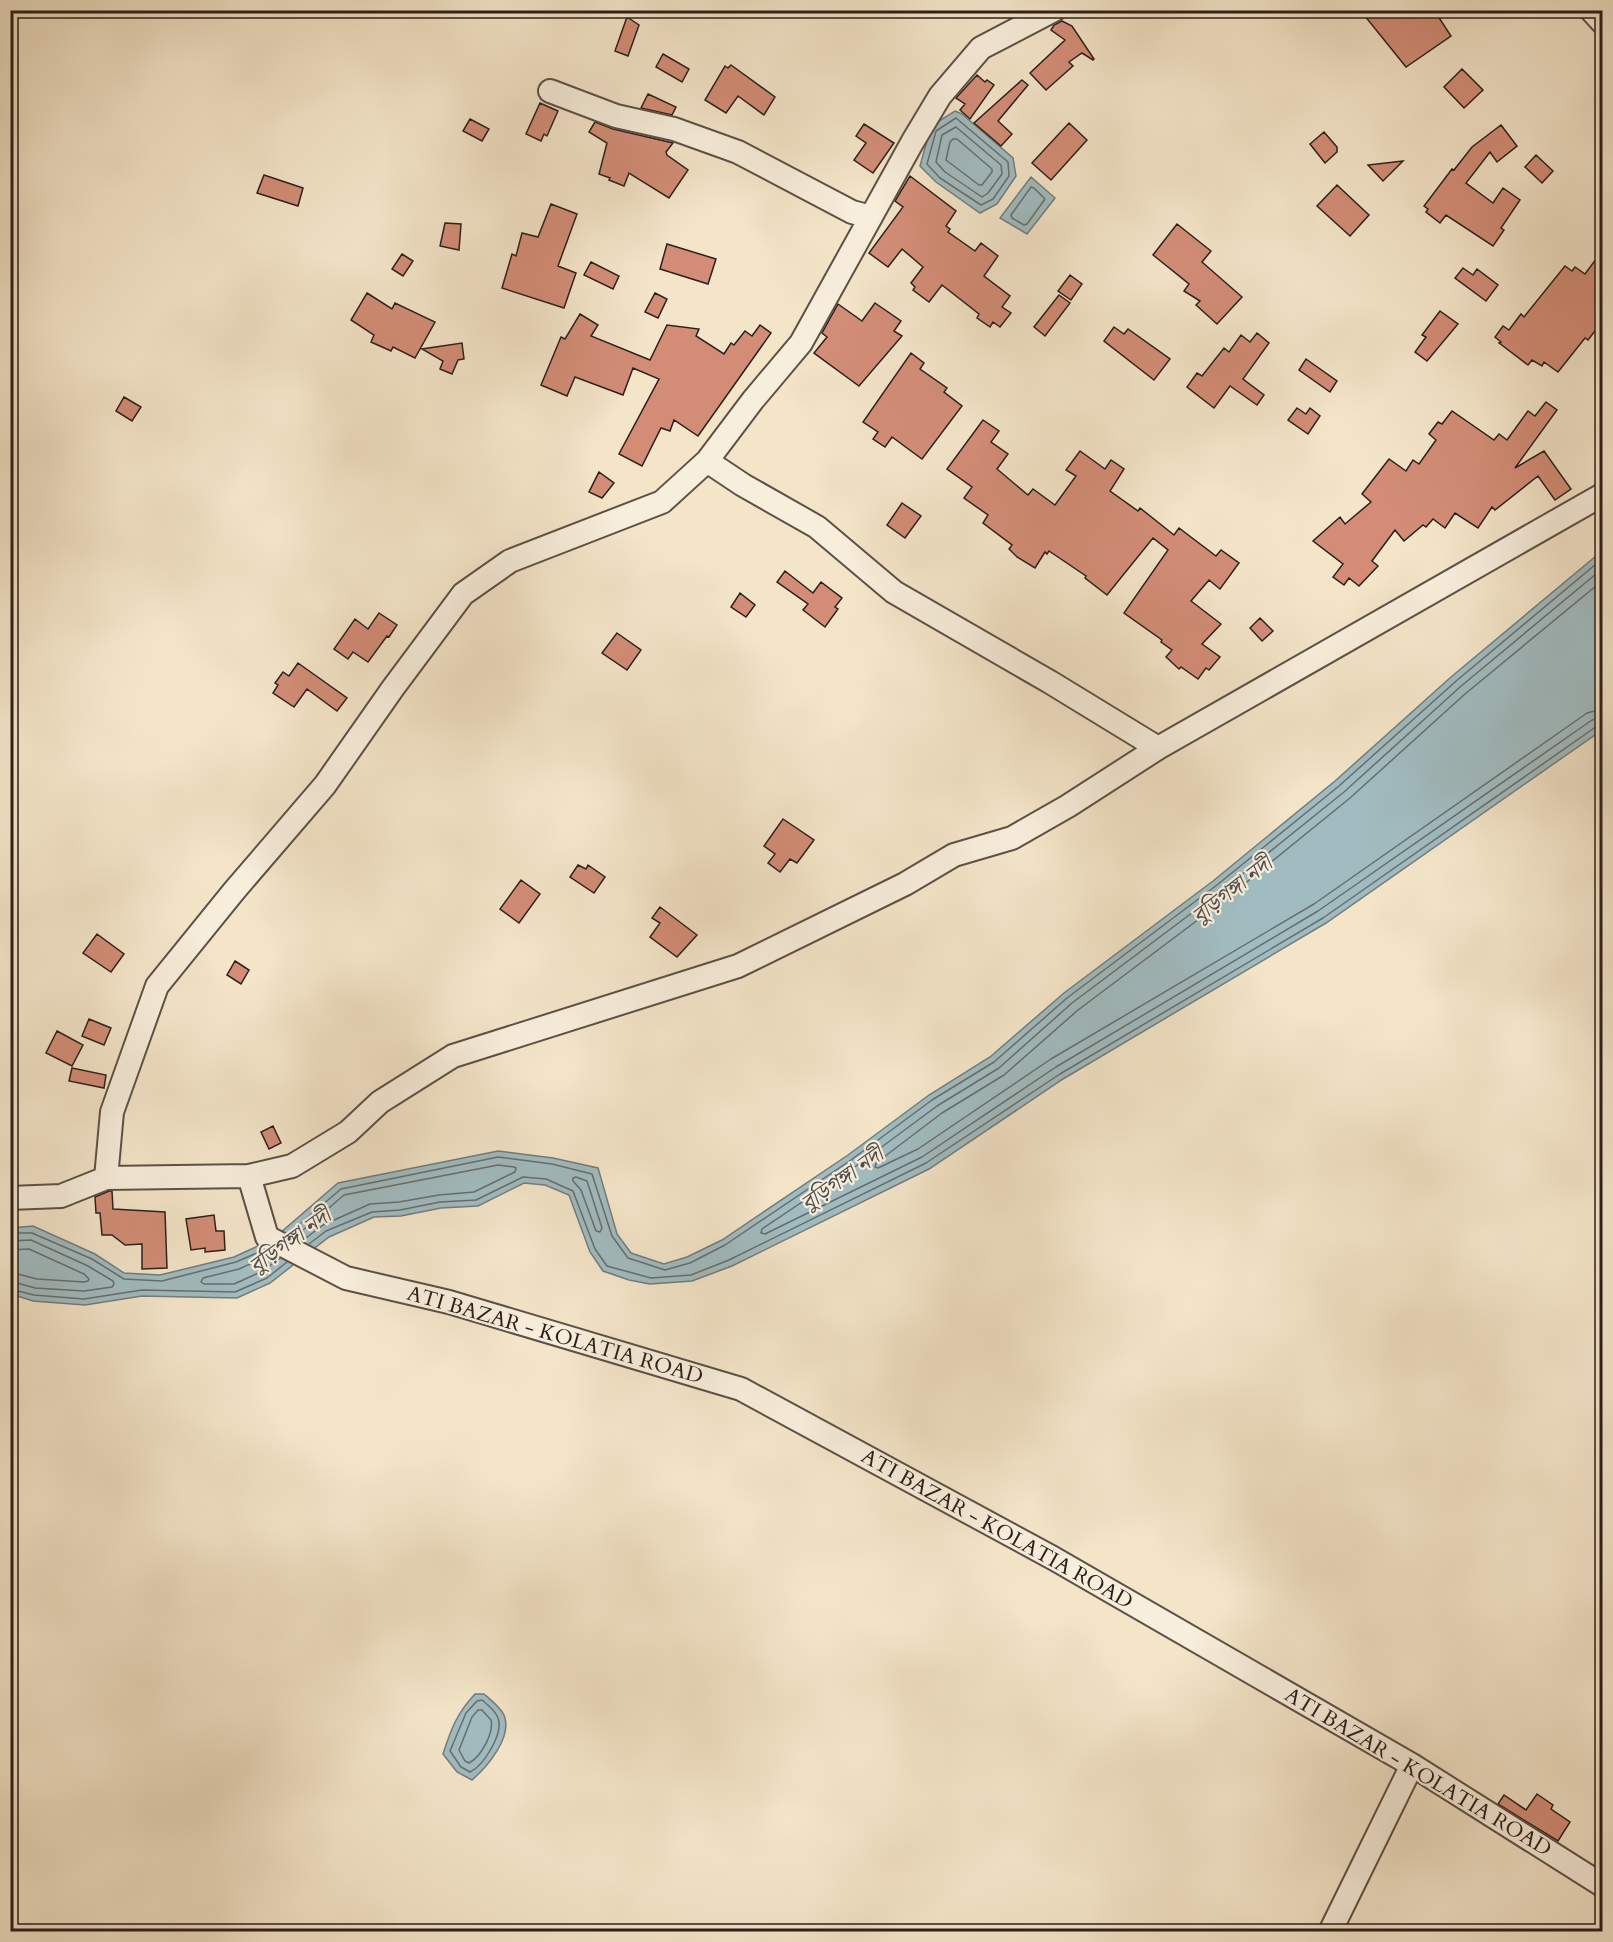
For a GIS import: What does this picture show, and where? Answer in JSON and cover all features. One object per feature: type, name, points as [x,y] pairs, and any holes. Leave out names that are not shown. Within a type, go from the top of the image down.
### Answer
[{"type":"street","points":[[106,1178],[112,1112],[157,987],[234,891],[325,785],[463,594],[510,561],[662,502],[707,461],[753,400],[801,343],[912,141],[940,96],[981,48],[1054,10]]},
{"type":"street","points":[[1591,10],[1602,22]]},
{"type":"street","points":[[550,92],[616,116],[674,129],[738,152],[852,212],[872,217]]},
{"type":"street","points":[[707,461],[742,485],[817,527],[894,592],[1050,682],[1158,748]]},
{"type":"street","points":[[10,1198],[61,1196],[106,1178],[249,1176],[292,1166],[348,1132],[380,1102],[453,1056],[738,966],[905,884],[954,855],[1012,838],[1068,806],[1158,748],[1602,495]]},
{"type":"street","name":"ATI BAZAR - KOLATIA ROAD","points":[[249,1176],[267,1237],[346,1278],[449,1302],[741,1389],[1053,1558],[1412,1765],[1602,1885]]},
{"type":"street","points":[[1330,1932],[1412,1765]]},
{"type":"water","points":[[955,111],[962,114],[1013,158],[1016,176],[997,204],[980,213],[936,182],[920,166],[931,126]]},
{"type":"water","points":[[1031,177],[1055,198],[1027,234],[1000,218]]},
{"type":"water","name":"বুড়িগঙ্গা নদী","points":[[1602,551],[1602,730],[1326,923],[1063,1079],[929,1169],[732,1266],[692,1281],[650,1284],[603,1271],[590,1252],[569,1195],[545,1185],[524,1183],[478,1206],[441,1208],[401,1216],[374,1217],[329,1237],[270,1283],[237,1298],[142,1296],[85,1305],[33,1301],[11,1294],[11,1228],[33,1226],[95,1254],[124,1273],[160,1275],[234,1257],[273,1239],[338,1183],[498,1151],[553,1158],[598,1168],[617,1234],[631,1253],[664,1264],[687,1257],[722,1240],[848,1155],[929,1095],[990,1057],[1064,993],[1213,881],[1335,781],[1451,677]]},
{"type":"water","points":[[475,1694],[484,1694],[495,1704],[504,1715],[506,1724],[502,1742],[497,1751],[472,1780],[457,1772],[443,1754],[455,1722]]},
{"type":"building","points":[[1360,10],[1434,10],[1451,36],[1406,67]]},
{"type":"building","points":[[627,17],[639,25],[628,56],[615,51]]},
{"type":"building","points":[[1062,21],[1072,26],[1094,59],[1082,53],[1069,62],[1073,66],[1046,90],[1030,73],[1065,40],[1051,30],[1054,25]]},
{"type":"building","points":[[663,54],[689,69],[682,82],[656,67]]},
{"type":"building","points":[[731,65],[775,97],[764,115],[738,96],[726,113],[705,100],[725,66],[728,68]]},
{"type":"building","points":[[1462,69],[1483,90],[1464,108],[1444,87]]},
{"type":"building","points":[[977,75],[985,82],[987,80],[994,85],[970,119],[960,110],[965,104],[956,98]]},
{"type":"building","points":[[1022,80],[1028,85],[998,121],[1012,134],[1001,146],[974,123]]},
{"type":"building","points":[[648,94],[676,107],[672,115],[641,108]]},
{"type":"building","points":[[540,103],[558,111],[547,136],[544,134],[541,141],[526,134]]},
{"type":"building","points":[[470,119],[489,129],[482,141],[463,131]]},
{"type":"building","points":[[595,122],[613,129],[673,143],[666,152],[667,155],[688,170],[669,198],[629,173],[624,186],[599,174],[607,143],[589,132]]},
{"type":"building","points":[[1069,123],[1087,140],[1051,180],[1032,163]]},
{"type":"building","points":[[864,124],[894,143],[873,173],[854,160],[866,143],[856,136]]},
{"type":"building","points":[[1501,125],[1517,146],[1497,162],[1490,152],[1466,183],[1493,203],[1503,188],[1520,200],[1501,228],[1504,230],[1493,246],[1446,215],[1440,223],[1426,212],[1428,209],[1424,206],[1472,147]]},
{"type":"building","points":[[1324,132],[1337,147],[1337,152],[1325,163],[1310,144]]},
{"type":"building","points":[[1536,155],[1553,171],[1542,183],[1525,167]]},
{"type":"building","points":[[1403,161],[1383,181],[1368,165]]},
{"type":"building","points":[[264,175],[303,188],[298,206],[257,193]]},
{"type":"building","points":[[910,176],[956,211],[946,226],[950,229],[948,232],[975,251],[981,243],[998,256],[984,276],[1010,296],[1002,307],[1011,313],[1000,327],[993,322],[990,327],[977,318],[979,314],[942,285],[929,302],[913,290],[915,287],[911,283],[923,267],[902,249],[888,267],[869,253],[903,207],[895,201]]},
{"type":"building","points":[[1337,185],[1369,215],[1350,236],[1317,206]]},
{"type":"building","points":[[551,204],[577,214],[558,266],[576,273],[564,308],[502,288],[512,254],[516,256],[522,233],[538,237]]},
{"type":"building","points":[[445,223],[461,224],[459,250],[440,246]]},
{"type":"building","points":[[1177,224],[1211,251],[1202,262],[1242,297],[1217,324],[1196,305],[1200,301],[1184,291],[1189,284],[1153,255]]},
{"type":"building","points":[[667,244],[716,259],[708,284],[660,269]]},
{"type":"building","points":[[1602,251],[1602,322],[1588,340],[1585,338],[1558,372],[1544,362],[1542,366],[1532,360],[1528,365],[1499,343],[1501,342],[1495,337],[1503,326],[1509,330],[1521,314],[1524,317],[1565,266],[1572,271],[1575,267],[1585,274]]},
{"type":"building","points":[[402,254],[413,261],[403,276],[392,269]]},
{"type":"building","points":[[591,262],[619,276],[613,289],[584,275]]},
{"type":"building","points":[[1463,268],[1473,275],[1477,269],[1498,285],[1486,301],[1455,278]]},
{"type":"building","points":[[1070,275],[1082,284],[1071,300],[1058,291]]},
{"type":"building","points":[[367,293],[392,309],[395,303],[435,322],[415,358],[393,347],[391,351],[371,342],[374,335],[351,320]]},
{"type":"building","points":[[655,293],[667,299],[658,318],[645,312]]},
{"type":"building","points":[[1059,295],[1070,303],[1045,336],[1034,327]]},
{"type":"building","points":[[875,303],[901,321],[894,331],[902,336],[859,386],[814,353],[827,337],[822,333],[838,304],[862,321]]},
{"type":"building","points":[[1440,311],[1458,324],[1427,361],[1415,352],[1426,337],[1422,335]]},
{"type":"building","points":[[580,314],[598,325],[591,336],[650,360],[667,325],[699,329],[696,336],[724,354],[731,343],[734,345],[745,331],[752,336],[760,325],[771,333],[698,436],[674,420],[670,431],[661,428],[642,466],[619,454],[659,379],[633,368],[623,395],[575,377],[567,396],[541,385],[561,337],[565,339]]},
{"type":"building","points":[[1114,327],[1124,334],[1128,329],[1170,359],[1154,380],[1104,341]]},
{"type":"building","points":[[1257,333],[1269,343],[1243,379],[1264,395],[1257,405],[1230,386],[1214,408],[1187,387],[1197,373],[1202,376],[1224,348],[1229,352],[1241,335],[1250,342]]},
{"type":"building","points":[[462,343],[464,359],[458,360],[452,374],[440,369],[443,361],[422,349]]},
{"type":"building","points":[[911,353],[924,363],[920,369],[947,388],[944,392],[962,406],[922,459],[892,437],[885,447],[873,439],[878,432],[863,422]]},
{"type":"building","points":[[1306,359],[1337,381],[1330,392],[1299,370]]},
{"type":"building","points":[[124,397],[141,407],[132,421],[116,411]]},
{"type":"building","points":[[1546,402],[1557,410],[1515,468],[1544,451],[1571,489],[1555,500],[1538,476],[1495,510],[1492,507],[1478,528],[1455,513],[1445,528],[1433,519],[1426,527],[1423,525],[1404,541],[1395,530],[1372,561],[1378,566],[1359,586],[1349,578],[1344,585],[1333,577],[1343,564],[1313,541],[1340,517],[1345,524],[1371,502],[1362,494],[1389,459],[1406,471],[1413,460],[1419,464],[1436,440],[1429,434],[1438,422],[1442,424],[1452,411],[1494,440],[1499,434],[1507,440],[1528,411],[1535,416]]},
{"type":"building","points":[[1297,408],[1306,414],[1310,408],[1320,416],[1308,434],[1288,420]]},
{"type":"building","points":[[983,420],[999,431],[991,442],[1008,454],[997,469],[1028,495],[1033,489],[1055,505],[1076,476],[1066,470],[1080,451],[1105,469],[1111,460],[1124,469],[1110,491],[1138,511],[1140,508],[1174,535],[1179,528],[1216,556],[1221,550],[1239,563],[1220,589],[1209,580],[1191,601],[1221,624],[1202,644],[1220,657],[1209,670],[1206,668],[1198,679],[1181,667],[1179,669],[1166,657],[1172,650],[1161,642],[1162,640],[1124,613],[1168,550],[1153,538],[1107,595],[1085,578],[1086,576],[1049,551],[1047,554],[1045,552],[1035,568],[1017,557],[1009,549],[1012,545],[983,523],[988,515],[964,498],[972,487],[947,469]]},
{"type":"building","points":[[599,472],[614,483],[602,498],[589,492]]},
{"type":"building","points":[[902,503],[921,516],[905,538],[887,525]]},
{"type":"building","points":[[785,571],[813,593],[821,582],[842,598],[835,607],[838,609],[825,627],[803,610],[808,604],[777,582]]},
{"type":"building","points":[[740,593],[755,605],[746,617],[731,607]]},
{"type":"building","points":[[379,613],[397,625],[368,662],[353,652],[348,659],[334,649],[355,619],[368,629]]},
{"type":"building","points":[[1260,618],[1273,631],[1262,641],[1250,628]]},
{"type":"building","points":[[617,633],[641,650],[627,670],[602,653]]},
{"type":"building","points":[[298,663],[347,698],[337,711],[307,689],[294,707],[273,693],[278,685],[275,683],[283,672],[289,676]]},
{"type":"building","points":[[783,819],[814,840],[797,863],[790,859],[780,872],[768,863],[775,854],[764,846]]},
{"type":"building","points":[[578,865],[586,869],[588,865],[605,877],[594,893],[570,877]]},
{"type":"building","points":[[521,880],[540,894],[519,923],[500,909]]},
{"type":"building","points":[[660,907],[697,935],[677,957],[650,937],[660,923],[652,918]]},
{"type":"building","points":[[97,934],[124,954],[111,972],[83,953]]},
{"type":"building","points":[[235,961],[249,970],[241,984],[227,975]]},
{"type":"building","points":[[89,1019],[111,1028],[104,1045],[82,1036]]},
{"type":"building","points":[[57,1031],[83,1045],[72,1066],[46,1053]]},
{"type":"building","points":[[72,1068],[106,1075],[104,1088],[69,1081]]},
{"type":"building","points":[[273,1126],[281,1143],[269,1149],[261,1132]]},
{"type":"building","points":[[112,1191],[113,1209],[165,1212],[167,1268],[142,1269],[142,1244],[125,1245],[112,1235],[102,1235],[100,1213],[96,1213],[95,1197]]},
{"type":"building","points":[[214,1215],[216,1231],[224,1231],[225,1250],[205,1252],[205,1248],[191,1250],[186,1219]]},
{"type":"building","points":[[1537,1794],[1553,1805],[1551,1809],[1570,1822],[1558,1841],[1498,1804],[1504,1795],[1526,1810]]}]
